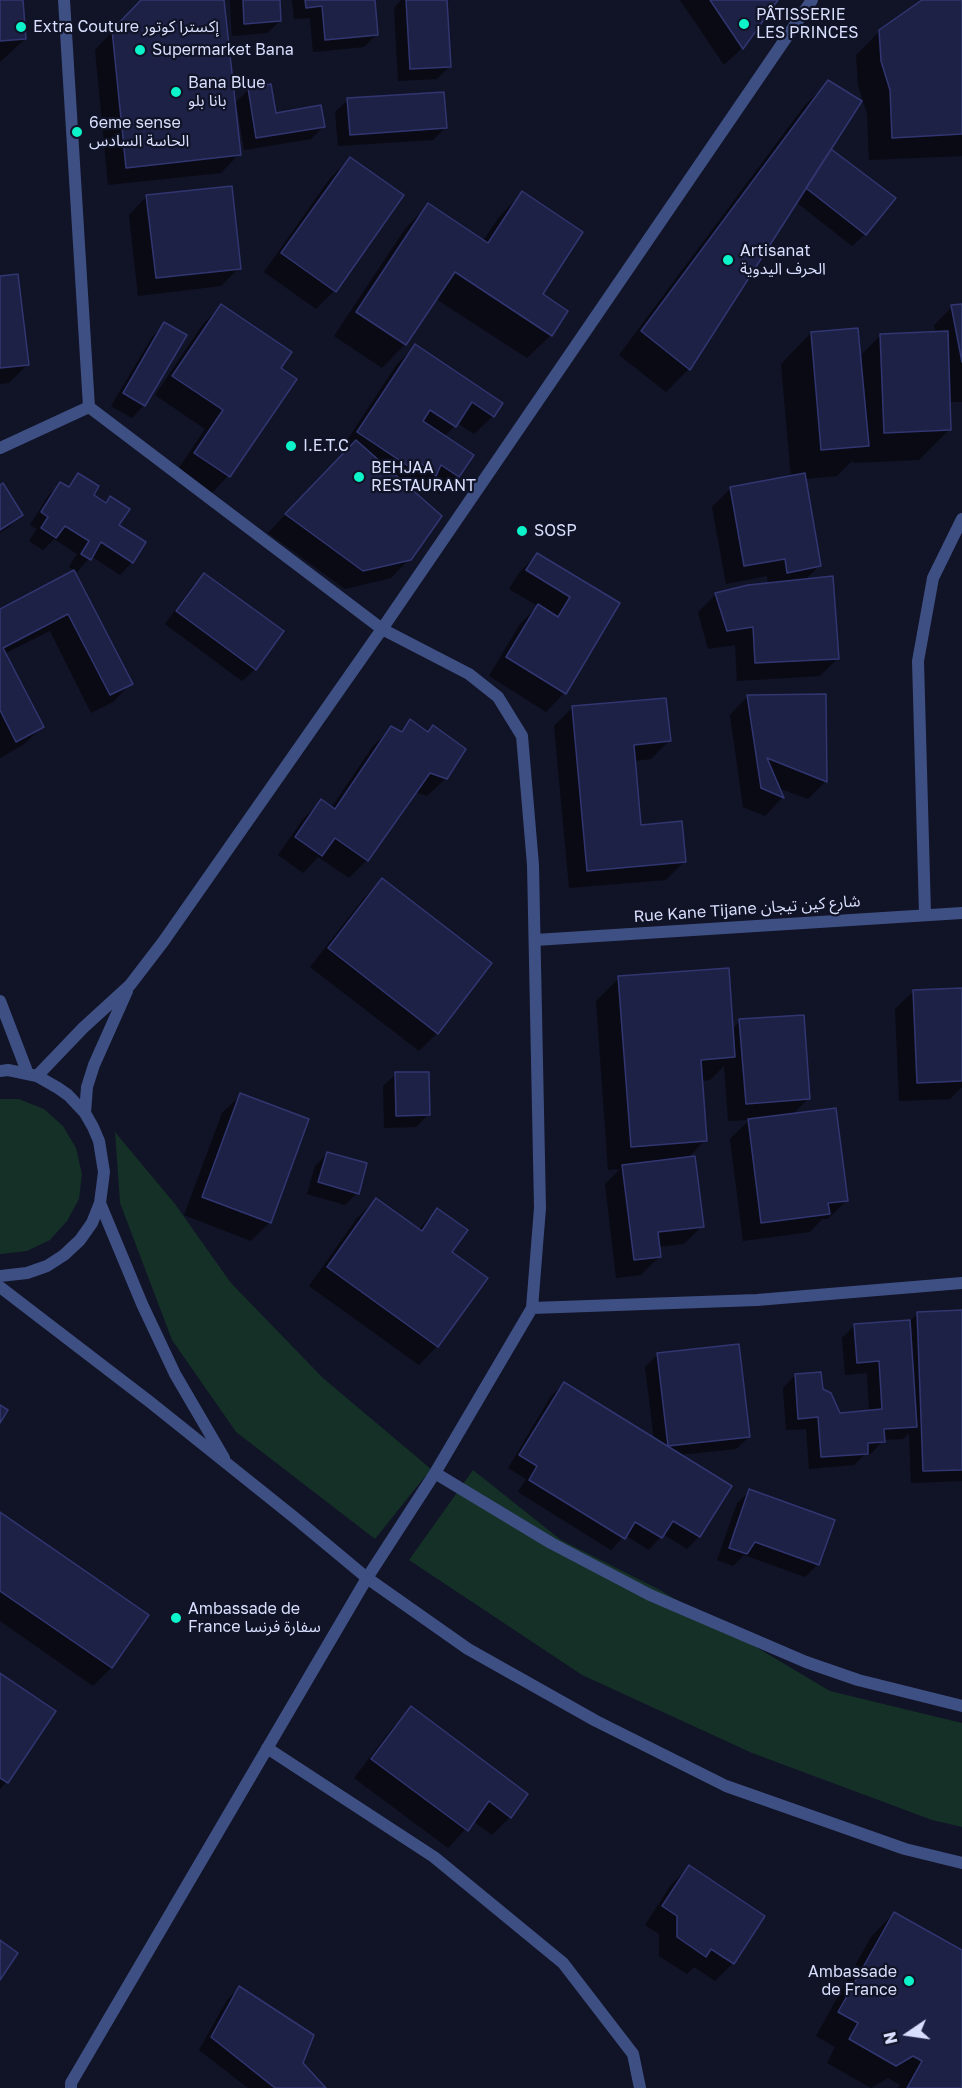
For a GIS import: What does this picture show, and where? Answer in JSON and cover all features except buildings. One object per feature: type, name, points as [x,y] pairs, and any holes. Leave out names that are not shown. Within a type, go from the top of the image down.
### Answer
[{"type":"street","points":[[64,0],[89,407],[382,629],[469,674],[498,697],[522,736],[533,865],[540,1208],[532,1308],[435,1473],[367,1578],[70,2086]]},
{"type":"street","points":[[32,1075],[130,985],[163,942],[382,629],[812,0]]},
{"type":"street","points":[[0,448],[89,407]]},
{"type":"street","points":[[925,914],[918,661],[933,578],[962,519]]},
{"type":"street","name":"Rue Kane Tijane شارع كين تيجان","points":[[535,940],[962,913]]},
{"type":"street","points":[[85,1113],[87,1087],[94,1065],[130,985]]},
{"type":"street","points":[[0,1001],[32,1075]]},
{"type":"street","points":[[0,1071],[32,1075],[58,1088],[85,1113],[99,1141],[103,1157],[103,1188],[100,1203],[92,1223],[80,1240],[64,1255],[47,1266],[27,1273],[0,1276]]},
{"type":"street","points":[[100,1203],[142,1304],[175,1374],[227,1464]]},
{"type":"street","points":[[532,1308],[757,1300],[962,1283]]},
{"type":"street","points":[[0,1287],[141,1395],[296,1518],[367,1578],[468,1649],[596,1721],[726,1786],[905,1849],[962,1863]]},
{"type":"street","points":[[435,1473],[551,1544],[650,1595],[806,1662],[858,1680],[962,1706]]},
{"type":"street","points":[[267,1748],[434,1857],[563,1963],[633,2054],[640,2088]]},
{"type":"green space","points":[[0,1099],[19,1099],[44,1109],[63,1126],[76,1148],[82,1174],[79,1199],[67,1221],[50,1240],[27,1251],[2,1254],[0,1254]]},
{"type":"green space","points":[[115,1132],[175,1204],[231,1283],[323,1378],[431,1469],[375,1539],[236,1432],[172,1340],[120,1203]]},
{"type":"green space","points":[[473,1470],[561,1540],[660,1590],[830,1691],[962,1723],[962,1827],[932,1820],[752,1753],[582,1675],[409,1560]]},
{"type":"place","name":"PÂTISSERIE LES PRINCES","points":[[744,24]]},
{"type":"place","name":"Extra Couture إكسترا كوتور","points":[[21,27]]},
{"type":"place","name":"Supermarket Bana","points":[[140,50]]},
{"type":"place","name":"Bana Blue بانا بلو","points":[[176,92]]},
{"type":"place","name":"6eme sense الحاسة السادس","points":[[77,132]]},
{"type":"place","name":"Artisanat الحرف اليدوية","points":[[728,260]]},
{"type":"place","name":"I.E.T.C","points":[[291,446]]},
{"type":"place","name":"BEHJAA RESTAURANT","points":[[359,477]]},
{"type":"place","name":"SOSP","points":[[522,531]]},
{"type":"place","name":"Ambassade de France سفارة فرنسا","points":[[176,1618]]},
{"type":"place","name":"Ambassade de France","points":[[909,1981]]}]
